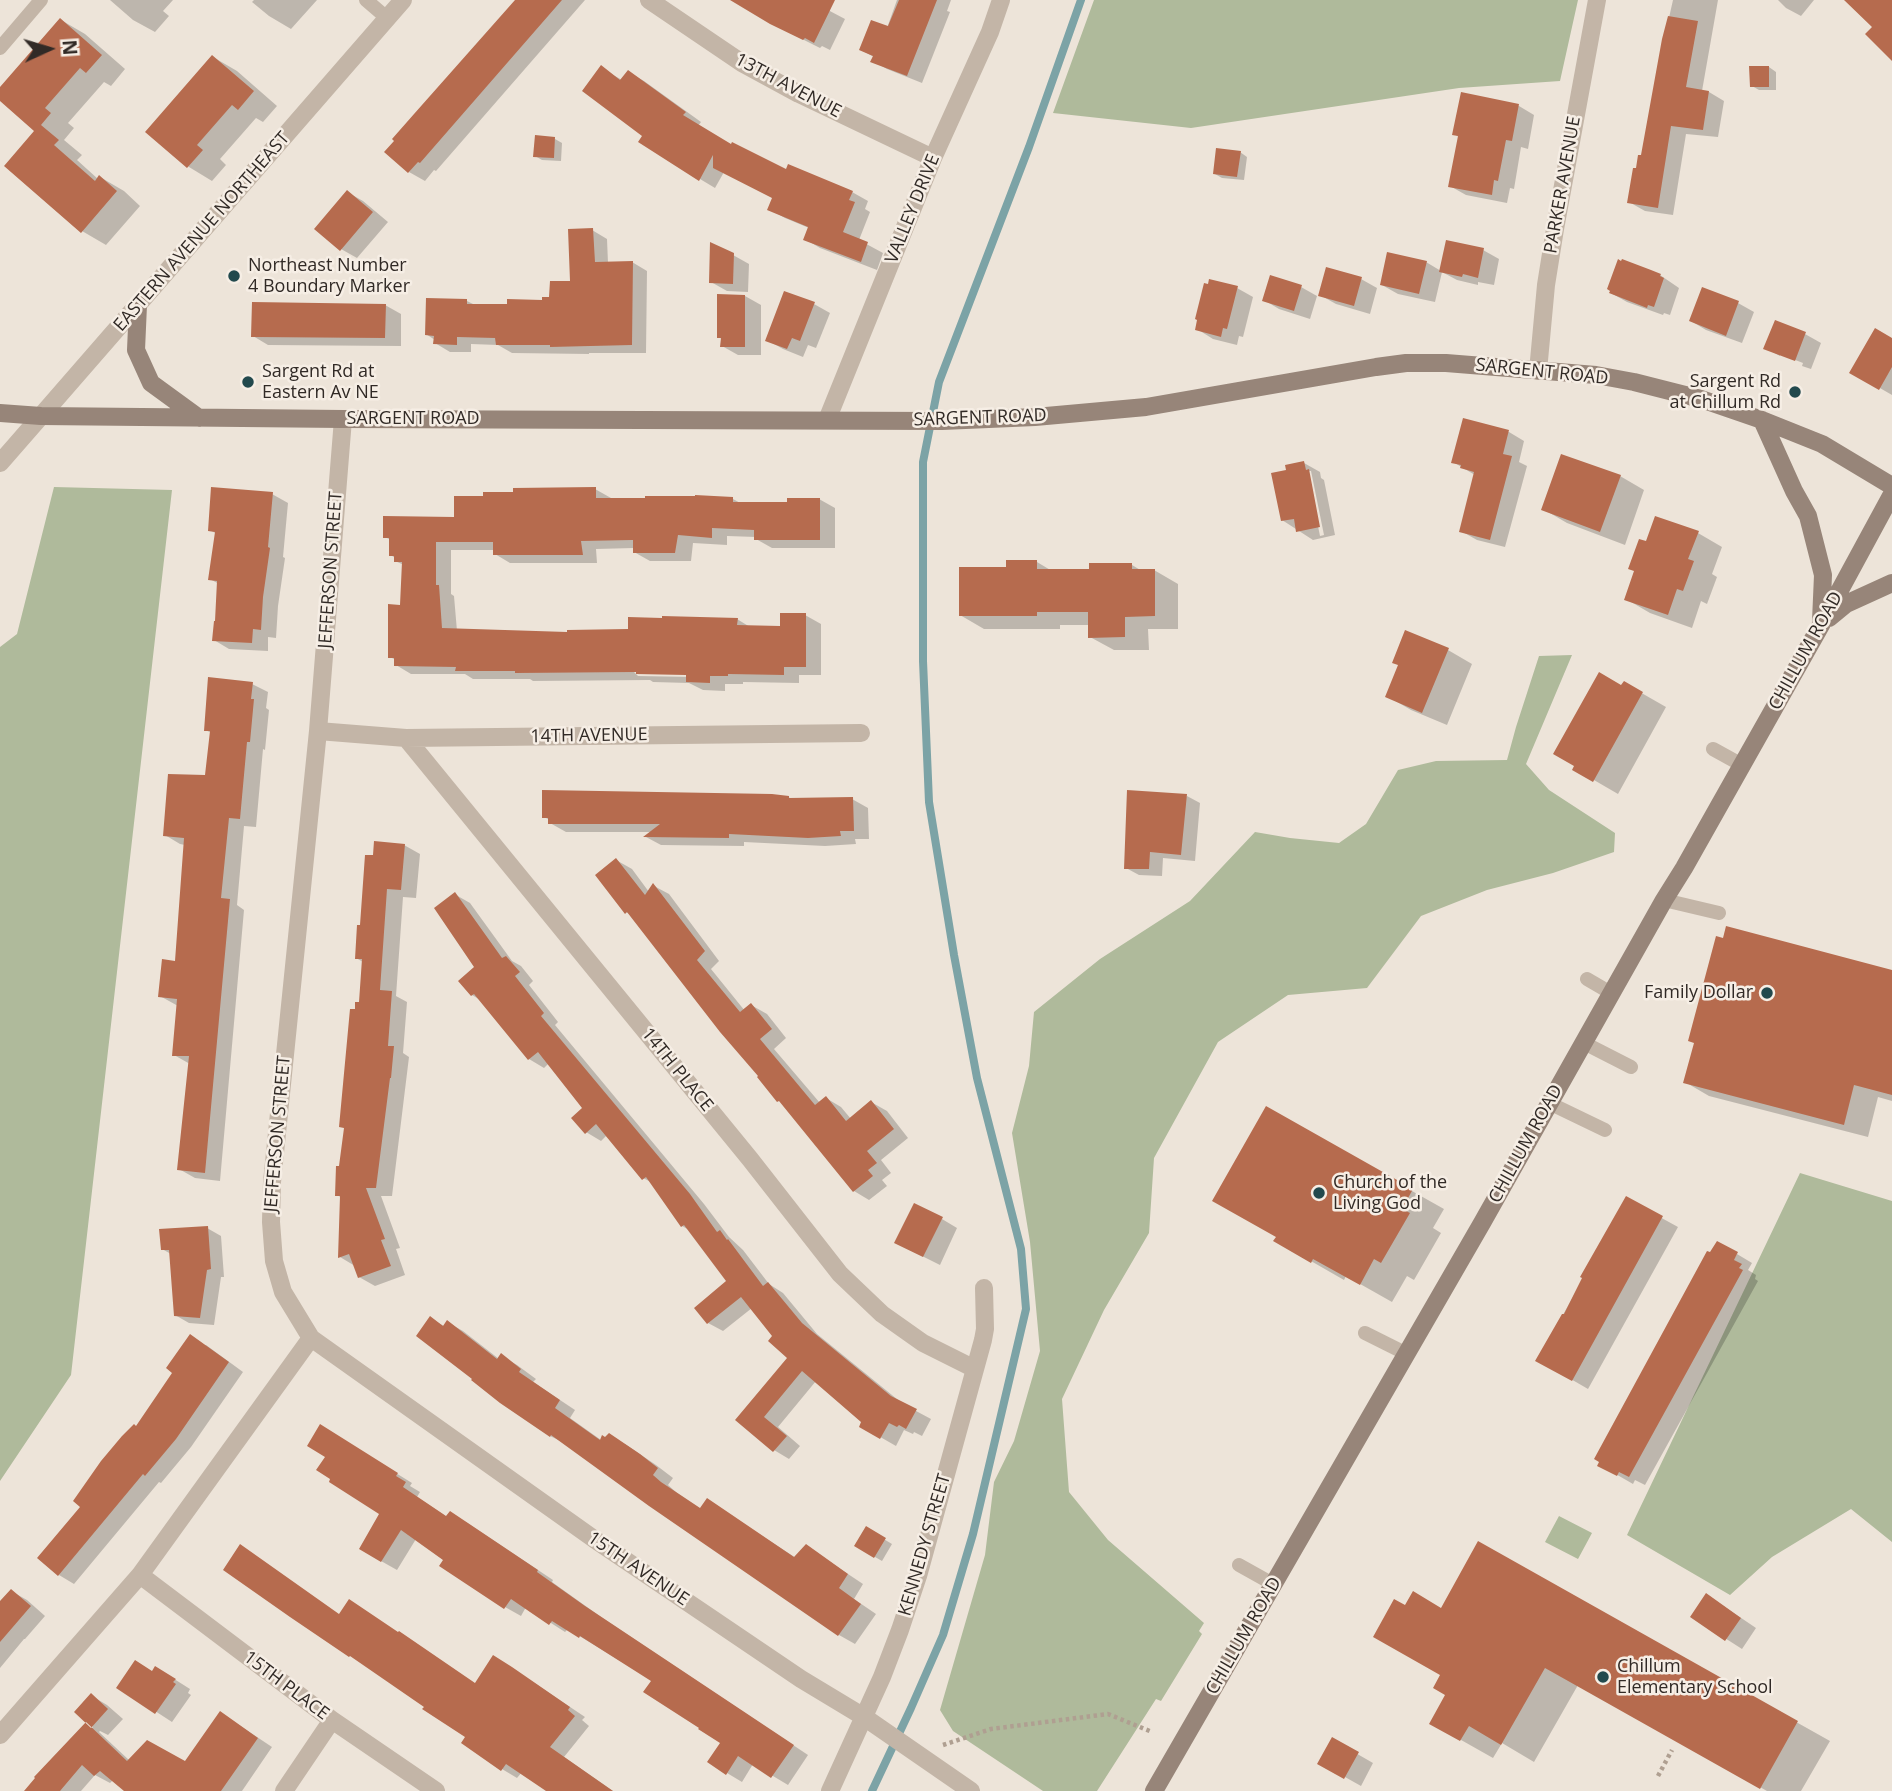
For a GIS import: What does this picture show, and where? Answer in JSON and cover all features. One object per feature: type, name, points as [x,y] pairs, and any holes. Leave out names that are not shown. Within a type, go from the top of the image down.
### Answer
[{"type":"main road","points":[[138,305],[136,350],[151,383],[199,418]]},
{"type":"main road","name":"SARGENT ROAD","points":[[0,413],[199,418],[933,421],[1035,417],[1146,407],[1336,373],[1406,363],[1446,363],[1573,372],[1634,382],[1701,400],[1822,444],[1892,486]]},
{"type":"main road","points":[[1762,420],[1808,516],[1822,575],[1821,625]]},
{"type":"main road","name":"CHILLUM ROAD","points":[[1154,1791],[1684,868],[1892,494]]},
{"type":"main road","points":[[1821,625],[1846,604],[1892,583]]},
{"type":"street","name":"EASTERN AVENUE NORTHEAST","points":[[0,463],[403,0]]},
{"type":"street","name":"13TH AVENUE","points":[[649,0],[742,63],[799,94],[933,158]]},
{"type":"street","name":"VALLEY DRIVE","points":[[827,420],[933,158],[990,32],[1001,0]]},
{"type":"street","name":"PARKER AVENUE","points":[[1538,370],[1546,285],[1597,0]]},
{"type":"street","name":"JEFFERSON STREET","points":[[311,1338],[283,1292],[274,1261],[272,1182],[318,731],[343,419]]},
{"type":"street","name":"14TH AVENUE","points":[[318,731],[406,738],[861,733]]},
{"type":"street","name":"14TH PLACE","points":[[406,738],[750,1158],[840,1274],[882,1314],[923,1343],[975,1369]]},
{"type":"street","name":"KENNEDY STREET","points":[[830,1791],[900,1630],[918,1576],[985,1329],[984,1288]]},
{"type":"street","points":[[0,1735],[140,1575],[311,1338]]},
{"type":"street","name":"15TH AVENUE","points":[[311,1338],[594,1539],[971,1791]]},
{"type":"street","name":"15TH PLACE","points":[[140,1575],[332,1720],[436,1791]]},
{"type":"street","points":[[284,1791],[332,1720]]},
{"type":"lane","points":[[0,48],[41,0]]},
{"type":"lane","points":[[366,0],[387,18]]},
{"type":"lane","points":[[1713,749],[1742,765]]},
{"type":"lane","points":[[1664,900],[1719,913]]},
{"type":"lane","points":[[1587,979],[1611,993]]},
{"type":"lane","points":[[1584,1043],[1631,1067]]},
{"type":"lane","points":[[1549,1103],[1605,1130]]},
{"type":"lane","points":[[1366,1333],[1407,1354]]},
{"type":"lane","points":[[1239,1565],[1273,1584]]},
{"type":"path","points":[[941,1746],[991,1729],[1108,1713],[1152,1732]]},
{"type":"path","points":[[1658,1776],[1672,1750]]},
{"type":"green space","points":[[1094,0],[1578,0],[1560,81],[1459,88],[1191,128],[1053,113]]},
{"type":"green space","points":[[54,487],[172,490],[71,1375],[0,1481],[0,647],[17,634]]},
{"type":"green space","points":[[1572,655],[1526,764],[1549,790],[1615,833],[1614,852],[1553,873],[1487,890],[1421,916],[1367,988],[1288,995],[1218,1042],[1154,1158],[1149,1233],[1104,1310],[1062,1399],[1069,1492],[1108,1540],[1204,1623],[1199,1631],[1202,1634],[1161,1701],[1156,1699],[1097,1791],[1043,1791],[953,1731],[940,1710],[985,1555],[994,1482],[1014,1441],[1040,1351],[1030,1242],[1012,1133],[1029,1066],[1034,1012],[1100,959],[1190,901],[1255,832],[1339,843],[1366,824],[1398,770],[1436,761],[1507,760],[1539,656]]},
{"type":"green space","points":[[1800,1173],[1892,1201],[1892,1542],[1851,1509],[1772,1557],[1730,1595],[1627,1535]]},
{"type":"green space","points":[[1559,1516],[1592,1533],[1578,1559],[1545,1542]]},
{"type":"building","points":[[515,0],[562,0],[420,163],[408,173],[384,152],[394,141],[392,139]]},
{"type":"building","points":[[730,0],[835,0],[814,43],[770,24]]},
{"type":"building","points":[[899,0],[937,0],[907,76],[870,62],[873,56],[859,50],[871,20],[888,26]]},
{"type":"building","points":[[1844,0],[1892,0],[1892,61],[1865,34],[1872,27]]},
{"type":"building","points":[[1668,16],[1698,21],[1686,87],[1709,91],[1703,130],[1671,126],[1658,208],[1627,203],[1633,168],[1636,168],[1638,155],[1641,155]]},
{"type":"building","points":[[60,18],[102,55],[86,73],[80,68],[45,108],[51,113],[41,125],[59,140],[54,145],[95,181],[99,175],[117,191],[81,233],[4,166],[34,131],[0,101],[0,87]]},
{"type":"building","points":[[212,55],[254,91],[238,110],[232,105],[197,145],[203,150],[187,168],[145,132]]},
{"type":"building","points":[[601,65],[620,80],[628,70],[686,112],[683,115],[731,144],[732,142],[786,169],[788,164],[853,191],[849,200],[855,202],[843,232],[868,242],[861,262],[803,240],[808,227],[767,210],[772,198],[713,168],[713,155],[699,181],[638,142],[642,136],[582,91]]},
{"type":"building","points":[[1749,66],[1769,66],[1769,87],[1750,87]]},
{"type":"building","points":[[1461,92],[1519,104],[1512,141],[1506,140],[1498,181],[1494,180],[1492,195],[1448,187],[1458,136],[1452,135]]},
{"type":"building","points":[[535,135],[555,137],[554,158],[533,157]]},
{"type":"building","points":[[1216,148],[1241,151],[1237,177],[1213,174]]},
{"type":"building","points":[[347,190],[373,212],[340,251],[314,229]]},
{"type":"building","points":[[593,228],[595,262],[633,261],[632,345],[496,345],[495,338],[457,337],[457,345],[433,344],[434,336],[425,335],[426,298],[467,299],[467,304],[507,304],[507,299],[542,300],[542,297],[549,297],[550,281],[570,281],[568,229]]},
{"type":"building","points":[[1446,240],[1484,248],[1478,278],[1439,272]]},
{"type":"building","points":[[710,242],[734,253],[733,284],[709,283]]},
{"type":"building","points":[[1387,252],[1427,261],[1419,294],[1380,285]]},
{"type":"building","points":[[1618,259],[1661,274],[1664,278],[1654,307],[1648,305],[1647,308],[1609,293],[1607,289]]},
{"type":"building","points":[[1326,267],[1362,277],[1354,306],[1318,296]]},
{"type":"building","points":[[1270,275],[1302,285],[1294,311],[1262,301]]},
{"type":"building","points":[[1209,279],[1238,286],[1227,329],[1223,328],[1221,337],[1195,330],[1204,283],[1208,284]]},
{"type":"building","points":[[1702,287],[1739,301],[1726,336],[1689,321]]},
{"type":"building","points":[[784,291],[815,302],[800,341],[792,338],[787,349],[765,341]]},
{"type":"building","points":[[717,294],[745,295],[745,347],[720,347],[721,338],[717,338]]},
{"type":"building","points":[[252,302],[386,304],[385,338],[251,337]]},
{"type":"building","points":[[1775,320],[1806,332],[1795,361],[1763,349]]},
{"type":"building","points":[[1875,328],[1892,338],[1892,367],[1879,390],[1849,373]]},
{"type":"building","points":[[1463,418],[1509,430],[1503,454],[1512,456],[1490,540],[1459,532],[1474,472],[1451,463]]},
{"type":"building","points":[[1561,454],[1621,475],[1600,532],[1541,510]]},
{"type":"building","points":[[1304,461],[1306,470],[1309,469],[1320,527],[1296,532],[1294,519],[1281,521],[1271,473],[1286,470],[1285,465]]},
{"type":"building","points":[[211,487],[273,492],[261,630],[253,629],[252,643],[212,641],[217,581],[208,580],[215,532],[208,531]]},
{"type":"building","points":[[596,487],[596,498],[695,495],[733,497],[733,502],[787,502],[787,498],[820,498],[820,540],[754,540],[754,530],[712,528],[712,538],[678,535],[675,553],[633,553],[633,540],[581,541],[583,555],[493,555],[493,542],[436,542],[436,585],[439,585],[442,628],[567,632],[628,629],[628,617],[662,616],[738,618],[737,625],[780,626],[780,613],[806,613],[806,667],[784,667],[784,675],[710,676],[710,683],[686,682],[686,675],[636,672],[515,673],[455,671],[456,667],[394,666],[394,658],[388,658],[388,604],[400,605],[402,562],[394,562],[394,556],[389,556],[389,538],[383,538],[383,516],[454,517],[454,496],[513,492],[513,488]]},
{"type":"building","points":[[1655,516],[1699,531],[1688,559],[1694,561],[1683,591],[1677,589],[1668,615],[1624,600],[1634,571],[1628,569],[1639,539],[1646,541]]},
{"type":"building","points":[[1006,560],[1037,560],[1037,569],[1089,569],[1089,563],[1132,563],[1132,569],[1155,569],[1155,616],[1125,617],[1125,637],[1088,638],[1088,612],[1037,612],[1037,616],[959,616],[959,567],[1006,567]]},
{"type":"building","points":[[1405,630],[1449,648],[1422,713],[1385,697],[1398,665],[1392,663]]},
{"type":"building","points":[[1599,672],[1621,685],[1624,681],[1643,692],[1593,782],[1572,770],[1574,766],[1553,754]]},
{"type":"building","points":[[208,677],[253,682],[251,699],[254,699],[240,819],[229,818],[221,898],[230,899],[205,1173],[177,1170],[189,1056],[172,1056],[177,999],[158,997],[162,959],[175,961],[184,838],[163,836],[168,774],[205,775],[210,731],[204,731]]},
{"type":"building","points":[[542,790],[772,794],[789,798],[853,797],[854,831],[840,831],[841,836],[808,838],[729,834],[729,838],[643,837],[660,824],[548,824],[548,818],[542,818]]},
{"type":"building","points":[[1127,790],[1187,794],[1181,855],[1150,852],[1149,869],[1124,869]]},
{"type":"building","points":[[374,841],[405,844],[401,890],[387,889],[380,990],[392,991],[388,1046],[394,1046],[376,1188],[366,1188],[385,1239],[381,1240],[391,1266],[358,1278],[349,1254],[338,1258],[340,1196],[335,1196],[336,1166],[339,1166],[344,1128],[339,1127],[350,1009],[355,1009],[355,1002],[359,1002],[362,959],[355,959],[365,855],[373,855]]},
{"type":"building","points":[[616,858],[645,895],[653,883],[705,951],[697,960],[740,1012],[751,1003],[772,1029],[760,1039],[815,1105],[826,1096],[846,1121],[871,1100],[894,1129],[867,1151],[877,1163],[868,1170],[873,1176],[853,1192],[720,1032],[595,875]]},
{"type":"building","points":[[455,892],[502,958],[506,956],[520,972],[515,976],[544,1013],[541,1016],[690,1194],[717,1232],[720,1230],[728,1239],[763,1286],[768,1282],[802,1323],[891,1396],[917,1409],[906,1429],[889,1423],[880,1439],[859,1427],[861,1422],[802,1371],[764,1417],[787,1436],[773,1452],[735,1420],[787,1358],[768,1341],[772,1336],[741,1297],[707,1324],[694,1308],[726,1281],[684,1225],[681,1227],[646,1177],[642,1180],[596,1124],[585,1134],[571,1118],[582,1108],[538,1052],[528,1060],[474,994],[471,996],[458,981],[474,967],[434,908]]},
{"type":"building","points":[[1726,926],[1892,970],[1892,1095],[1854,1085],[1844,1125],[1683,1083],[1694,1043],[1688,1041],[1716,936],[1723,938]]},
{"type":"building","points":[[1266,1106],[1413,1189],[1402,1209],[1410,1213],[1381,1263],[1374,1259],[1360,1285],[1313,1259],[1311,1263],[1273,1241],[1276,1237],[1212,1201]]},
{"type":"building","points":[[1626,1196],[1663,1216],[1572,1381],[1535,1361],[1564,1314],[1582,1278],[1580,1277]]},
{"type":"building","points":[[914,1203],[943,1217],[923,1257],[894,1243]]},
{"type":"building","points":[[208,1226],[211,1269],[207,1270],[200,1318],[174,1316],[169,1250],[161,1250],[159,1229]]},
{"type":"building","points":[[1717,1241],[1738,1252],[1734,1260],[1742,1264],[1739,1268],[1743,1270],[1629,1477],[1619,1472],[1617,1476],[1597,1466],[1599,1462],[1594,1459],[1707,1251],[1710,1252]]},
{"type":"building","points":[[430,1316],[443,1326],[447,1320],[497,1359],[501,1353],[521,1369],[519,1372],[560,1400],[555,1408],[600,1440],[602,1435],[605,1437],[609,1433],[640,1454],[658,1468],[653,1475],[700,1508],[707,1498],[794,1557],[806,1544],[848,1574],[839,1588],[861,1604],[838,1636],[551,1435],[550,1437],[500,1403],[416,1336]]},
{"type":"building","points":[[190,1334],[229,1362],[176,1439],[145,1476],[143,1474],[58,1576],[37,1558],[80,1507],[73,1501],[101,1461],[134,1424],[136,1426],[172,1373],[166,1368]]},
{"type":"building","points":[[320,1424],[398,1473],[396,1476],[406,1482],[403,1487],[446,1516],[450,1511],[538,1570],[537,1572],[585,1606],[794,1745],[771,1778],[738,1756],[726,1775],[707,1762],[720,1743],[643,1692],[651,1681],[580,1636],[579,1638],[552,1621],[549,1625],[511,1599],[504,1609],[439,1566],[443,1560],[401,1530],[381,1562],[359,1549],[379,1514],[329,1482],[330,1479],[316,1470],[325,1457],[307,1446]]},
{"type":"building","points":[[866,1526],[886,1538],[874,1558],[854,1546]]},
{"type":"building","points":[[1478,1541],[1798,1721],[1760,1789],[1545,1668],[1501,1745],[1469,1726],[1460,1741],[1429,1724],[1445,1695],[1433,1688],[1440,1675],[1373,1637],[1394,1599],[1405,1605],[1413,1591],[1441,1608]]},
{"type":"building","points":[[240,1544],[339,1614],[349,1599],[475,1683],[493,1655],[512,1667],[570,1707],[568,1710],[575,1716],[550,1747],[613,1791],[546,1791],[506,1764],[501,1771],[461,1743],[465,1737],[422,1709],[424,1707],[223,1570]]},
{"type":"building","points":[[11,1589],[31,1606],[0,1642],[0,1601]]},
{"type":"building","points":[[1706,1593],[1741,1618],[1725,1641],[1690,1617]]},
{"type":"building","points":[[135,1660],[152,1671],[155,1666],[176,1679],[173,1682],[176,1684],[155,1714],[116,1688]]},
{"type":"building","points":[[91,1693],[108,1709],[91,1728],[74,1712]]},
{"type":"building","points":[[220,1711],[258,1738],[221,1791],[124,1791],[100,1771],[94,1776],[82,1765],[60,1791],[24,1791],[86,1722],[127,1761],[147,1740],[185,1761]]},
{"type":"building","points":[[1332,1737],[1359,1752],[1344,1779],[1317,1764]]},
{"type":"waterway","points":[[872,1791],[943,1635],[973,1534],[1026,1309],[1021,1249],[977,1078],[929,802],[923,661],[923,462],[939,382],[1029,147],[1081,0]]},
{"type":"place","name":"Northeast Number 4 Boundary Marker","points":[[234,276]]},
{"type":"place","name":"Sargent Rd at Eastern Av NE","points":[[248,382]]},
{"type":"place","name":"Sargent Rd at Chillum Rd","points":[[1795,392]]},
{"type":"place","name":"Family Dollar","points":[[1767,993]]},
{"type":"place","name":"Church of the Living God","points":[[1319,1193]]},
{"type":"place","name":"Chillum Elementary School","points":[[1603,1677]]}]
